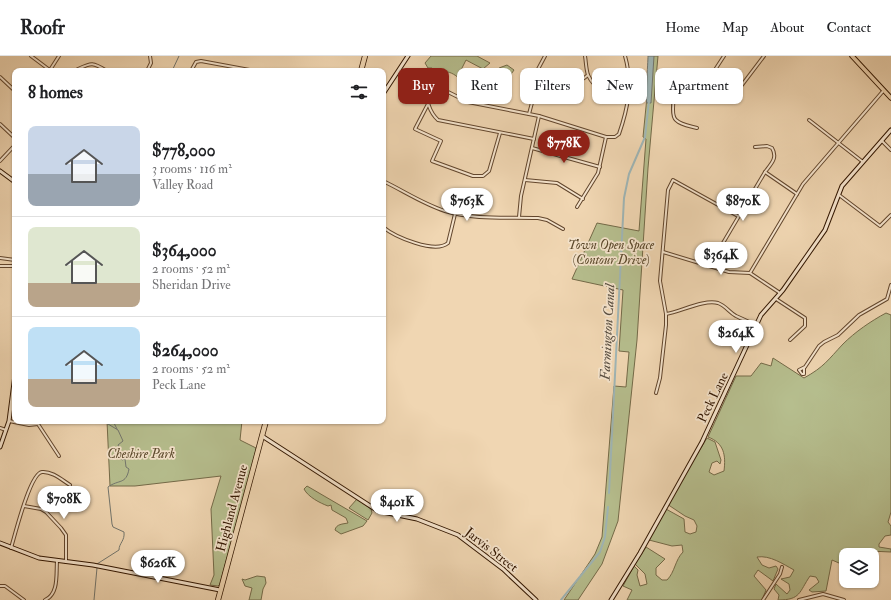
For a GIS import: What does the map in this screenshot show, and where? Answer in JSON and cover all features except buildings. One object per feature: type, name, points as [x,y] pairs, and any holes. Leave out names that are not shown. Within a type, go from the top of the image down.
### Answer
[{"type":"highway","points":[[362,68],[365,56]]},
{"type":"highway","name":"Highland Avenue","points":[[218,600],[265,424]]},
{"type":"main road","points":[[852,56],[891,98]]},
{"type":"street","points":[[31,56],[46,68]]},
{"type":"street","points":[[52,68],[59,56]]},
{"type":"street","points":[[148,68],[151,63],[150,56]]},
{"type":"street","points":[[400,68],[408,56]]},
{"type":"street","points":[[538,68],[545,56]]},
{"type":"street","points":[[585,56],[588,75],[592,81]]},
{"type":"street","points":[[625,56],[628,68]]},
{"type":"street","points":[[716,68],[724,56]]},
{"type":"street","points":[[743,84],[764,56]]},
{"type":"street","points":[[193,68],[196,62],[201,61],[239,68]]},
{"type":"street","points":[[80,68],[91,63],[95,63],[102,68]]},
{"type":"street","points":[[386,90],[398,72]]},
{"type":"street","points":[[584,78],[588,75]]},
{"type":"street","points":[[0,77],[12,88]]},
{"type":"street","points":[[750,272],[813,170],[839,143],[884,90]]},
{"type":"street","points":[[449,92],[474,104],[539,116],[606,137],[615,137],[619,134],[628,104]]},
{"type":"street","points":[[428,104],[415,129],[441,142],[432,160],[473,176],[483,176],[488,171],[500,133]]},
{"type":"street","points":[[428,104],[433,116],[444,122],[534,139]]},
{"type":"street","points":[[529,114],[532,104]]},
{"type":"street","points":[[674,104],[672,114],[675,120],[697,128]]},
{"type":"street","points":[[519,217],[525,180],[539,116]]},
{"type":"street","points":[[809,120],[863,162]]},
{"type":"street","points":[[0,124],[12,135]]},
{"type":"street","name":"Peck Lane","points":[[611,600],[640,553],[702,442],[763,312],[781,294],[825,230],[842,186],[891,130]]},
{"type":"street","points":[[577,207],[593,183],[600,167],[606,137]]},
{"type":"street","points":[[881,141],[891,150]]},
{"type":"street","points":[[710,265],[738,216],[773,161],[774,152],[767,146],[755,147]]},
{"type":"street","points":[[0,161],[12,148]]},
{"type":"street","points":[[532,148],[600,167]]},
{"type":"street","points":[[0,171],[12,180]]},
{"type":"street","points":[[765,172],[797,194]]},
{"type":"street","points":[[525,180],[557,183],[582,199]]},
{"type":"street","points":[[656,393],[660,378],[666,314],[660,281],[668,190],[674,180],[738,216]]},
{"type":"street","points":[[386,183],[426,204],[455,213],[547,220],[563,229]]},
{"type":"street","points":[[839,194],[880,226],[891,215]]},
{"type":"street","points":[[386,229],[408,241],[441,246],[448,243],[455,213]]},
{"type":"street","points":[[663,252],[730,272],[750,272],[781,294]]},
{"type":"street","points":[[0,258],[12,260]]},
{"type":"street","points":[[0,266],[12,266]]},
{"type":"street","points":[[804,368],[824,342],[842,332],[859,315],[887,299],[891,284]]},
{"type":"street","points":[[776,299],[805,318],[805,326],[790,340]]},
{"type":"street","points":[[666,314],[676,313],[688,307],[716,302],[727,307],[735,315],[757,325]]},
{"type":"street","points":[[0,447],[9,421],[12,398]]},
{"type":"street","points":[[24,424],[38,424],[59,456]]},
{"type":"street","points":[[0,428],[6,430]]},
{"type":"street","name":"Jarvis Street","points":[[262,436],[378,511],[417,519],[458,535],[503,569],[536,600]]},
{"type":"street","points":[[11,548],[30,485],[38,474],[42,472],[54,475],[70,485]]},
{"type":"street","points":[[24,506],[41,509],[46,512],[61,528],[66,535],[66,562]]},
{"type":"street","points":[[0,543],[33,557],[95,565],[220,590]]},
{"type":"street","points":[[45,600],[55,588],[57,561]]},
{"type":"street","points":[[763,600],[780,574],[782,567]]},
{"type":"street","points":[[0,586],[5,586],[24,600]]},
{"type":"street","points":[[798,600],[823,594],[844,600]]},
{"type":"green space","points":[[431,56],[477,56],[490,63],[484,68],[481,68],[466,60],[462,68],[457,68],[457,77],[449,72],[449,68],[428,68],[425,63]]},
{"type":"green space","name":"Town Open Space (Contour Drive)","points":[[651,56],[658,56],[657,68],[655,68],[655,90],[648,168],[637,340],[618,521],[602,564],[578,600],[564,600],[595,554],[602,537],[614,386],[626,387],[629,352],[619,351],[623,290],[572,279],[597,223],[639,231],[646,139],[643,137]]},
{"type":"green space","points":[[507,65],[511,68],[499,68]]},
{"type":"green space","points":[[886,313],[891,315],[891,512],[888,522],[891,526],[891,535],[885,536],[879,544],[879,547],[891,549],[891,552],[879,551],[879,548],[839,548],[839,563],[832,560],[826,591],[812,592],[809,590],[819,582],[816,577],[810,576],[801,591],[795,597],[786,600],[778,600],[779,595],[774,589],[776,584],[787,594],[790,590],[789,584],[781,579],[790,577],[794,570],[776,560],[767,557],[757,557],[762,565],[769,568],[776,566],[778,569],[773,581],[758,570],[754,576],[766,590],[762,600],[627,600],[632,590],[623,586],[634,566],[638,570],[637,575],[640,586],[647,584],[645,574],[635,564],[646,547],[665,559],[656,568],[656,575],[662,580],[667,580],[670,577],[680,555],[683,552],[682,545],[672,546],[649,540],[666,509],[684,519],[685,532],[690,534],[696,532],[697,526],[694,520],[667,504],[707,438],[715,442],[721,460],[720,464],[717,461],[712,463],[709,472],[714,475],[724,471],[725,460],[723,450],[718,443],[708,437],[736,376],[751,376],[761,363],[771,366],[773,358],[804,378],[821,367],[843,344],[869,323]]},
{"type":"green space","name":"Cheshire Park","points":[[107,424],[242,424],[240,440],[256,448],[220,584],[218,586],[210,585],[214,575],[211,509],[221,476],[135,486],[110,486]]},
{"type":"green space","points":[[307,486],[367,521],[363,526],[341,534],[335,530],[338,525],[348,523],[346,518],[332,510],[331,505],[325,505],[311,497],[304,489]]},
{"type":"green space","points":[[357,499],[371,509],[372,513],[368,520],[349,508]]},
{"type":"green space","points":[[257,576],[265,577],[266,583],[261,600],[249,600],[252,588],[245,586],[242,579],[245,580]]},
{"type":"water","points":[[648,56],[654,56],[651,103],[647,103]]},
{"type":"waterway","points":[[173,68],[179,56]]},
{"type":"waterway","name":"Farmington Canal","points":[[609,493],[624,198],[629,174],[645,137],[649,101]]},
{"type":"waterway","points":[[97,564],[119,550],[124,538],[124,532],[113,527],[112,524],[108,487],[124,480],[129,469],[126,467],[125,459],[122,460],[118,454],[121,452],[118,445],[123,441],[118,430],[108,424]]},
{"type":"waterway","points":[[114,424],[117,429]]},
{"type":"waterway","name":"Farmington Canal","points":[[561,600],[600,552],[605,537],[608,507]]},
{"type":"waterway","points":[[94,600],[97,568]]}]
